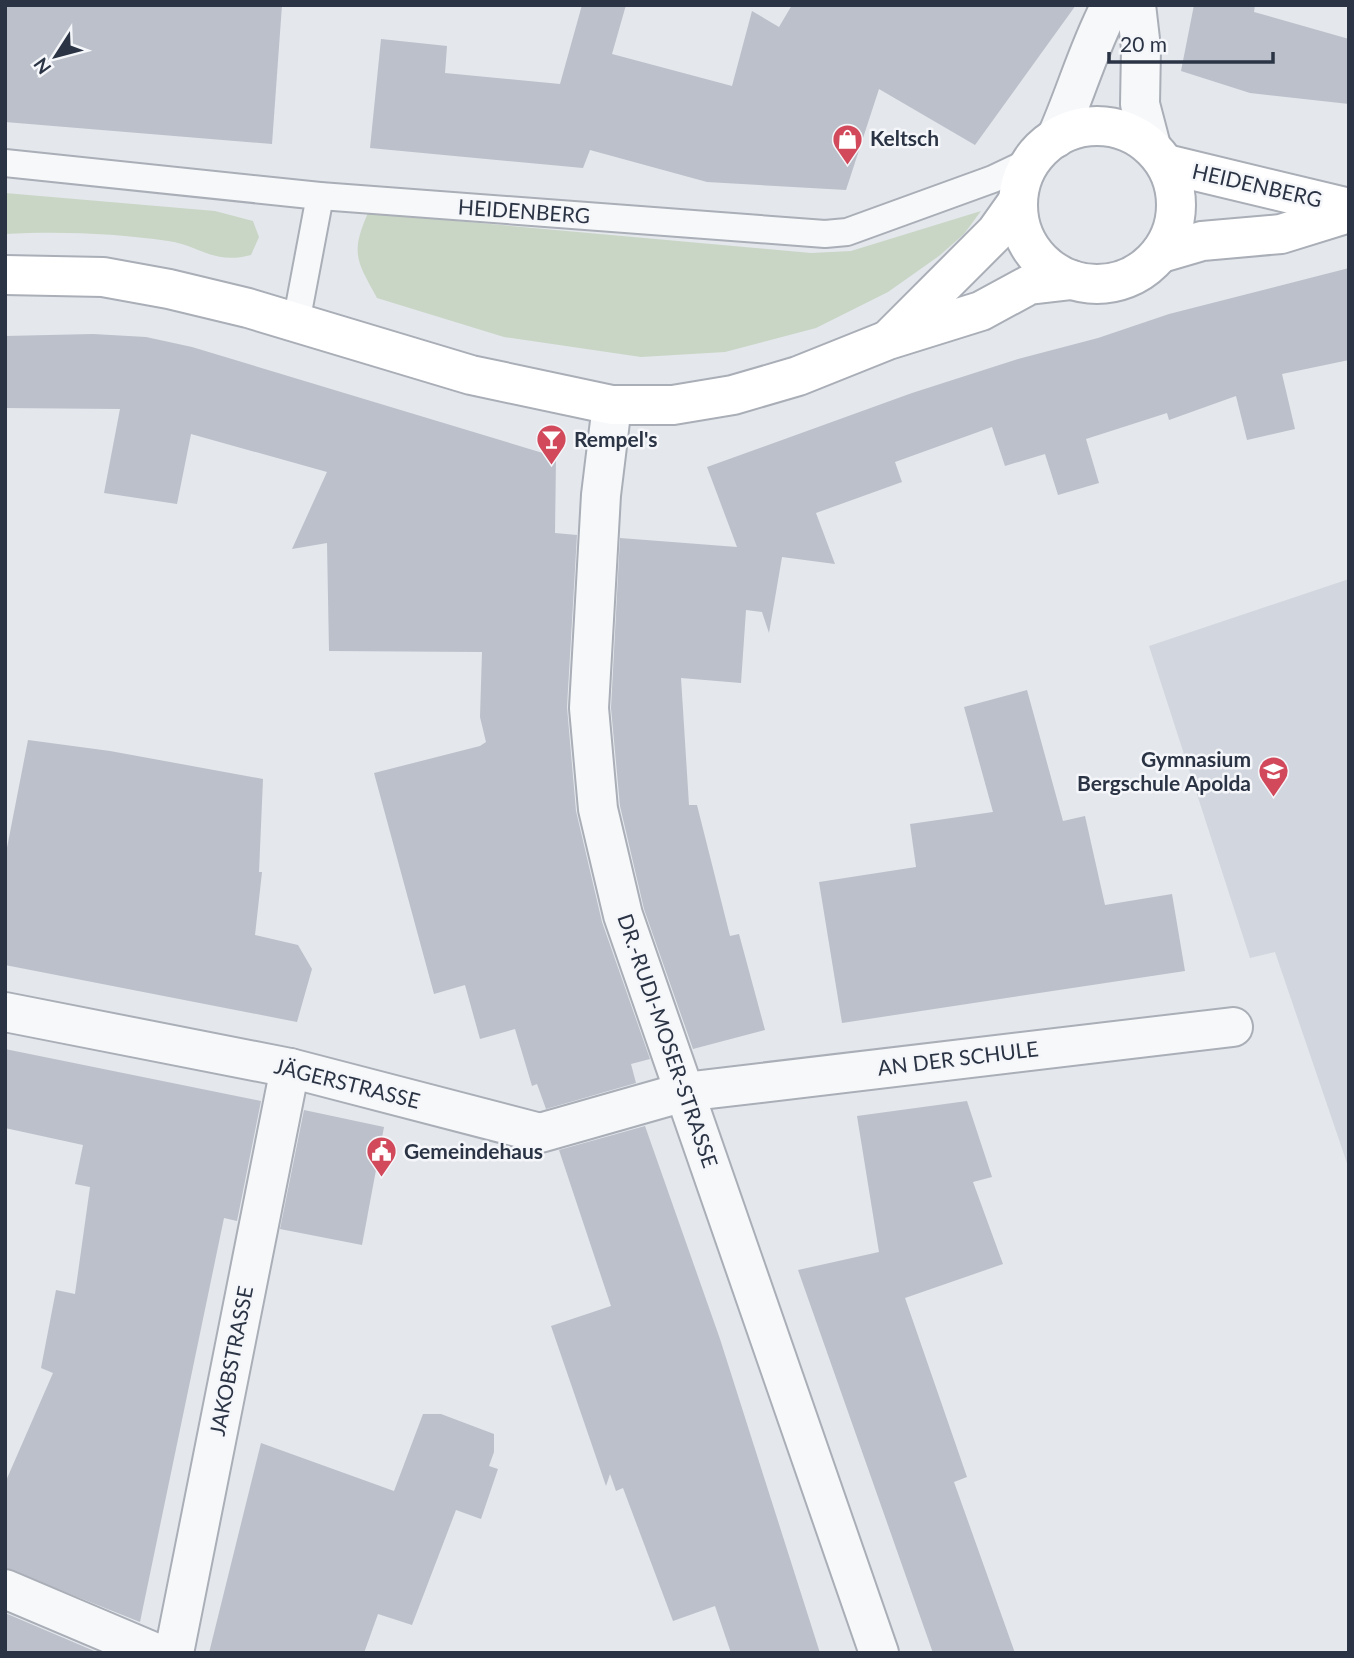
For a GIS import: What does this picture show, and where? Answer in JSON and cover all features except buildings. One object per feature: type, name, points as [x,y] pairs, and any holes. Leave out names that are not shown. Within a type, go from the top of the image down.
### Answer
[{"type":"main road","points":[[5,275],[103,277],[169,289],[471,375],[612,405],[673,405],[733,395],[821,368],[888,340],[981,311],[1029,285],[1072,281],[1097,284],[1121,281],[1143,270],[1161,253],[1172,232],[1177,209],[1174,187],[1158,155],[1131,133],[1109,126],[1091,126],[1044,150],[1018,201],[996,232],[888,340]]},
{"type":"main road","name":"HEIDENBERG","points":[[1158,155],[1349,211]]},
{"type":"main road","points":[[1018,201],[1019,219],[1034,254],[1051,269],[1072,281]]},
{"type":"main road","name":"HEIDENBERG","points":[[1161,253],[1202,240],[1281,234],[1349,211]]},
{"type":"street","points":[[1044,150],[1074,98],[1095,35],[1111,5]]},
{"type":"street","points":[[1136,5],[1141,48],[1140,104],[1158,155]]},
{"type":"street","name":"DR.-RUDI-MOSER-STRASSE","points":[[612,405],[601,495],[589,708],[597,809],[623,915],[879,1653]]},
{"type":"street","name":"JÄGERSTRASSE","points":[[5,1012],[290,1069],[540,1133],[684,1092]]},
{"type":"street","name":"AN DER SCHULE","points":[[684,1092],[1233,1027]]},
{"type":"street","name":"JAKOBSTRASSE","points":[[174,1653],[290,1069]]},
{"type":"street","points":[[5,1590],[156,1653]]},
{"type":"lane","name":"HEIDENBERG","points":[[5,163],[320,196],[825,234],[848,232],[993,179],[1044,150]]},
{"type":"lane","points":[[296,323],[320,196]]},
{"type":"shaded area","name":"Gymnasium Bergschule Apolda","points":[[1349,579],[1349,1169],[1275,952],[1250,958],[1149,646]]},
{"type":"green space","points":[[5,193],[215,211],[253,221],[259,237],[251,255],[227,258],[180,243],[148,238],[86,233],[5,234]]},
{"type":"green space","points":[[981,211],[964,234],[939,256],[888,292],[816,328],[725,352],[641,357],[504,337],[377,298],[358,257],[359,238],[368,213],[811,253],[851,251]]},
{"type":"place","name":"Keltsch","points":[[847,166]]},
{"type":"place","name":"Rempel's","points":[[551,467]]},
{"type":"place","name":"Gymnasium Bergschule Apolda","points":[[1274,799]]},
{"type":"place","name":"Gemeindehaus","points":[[381,1179]]}]
